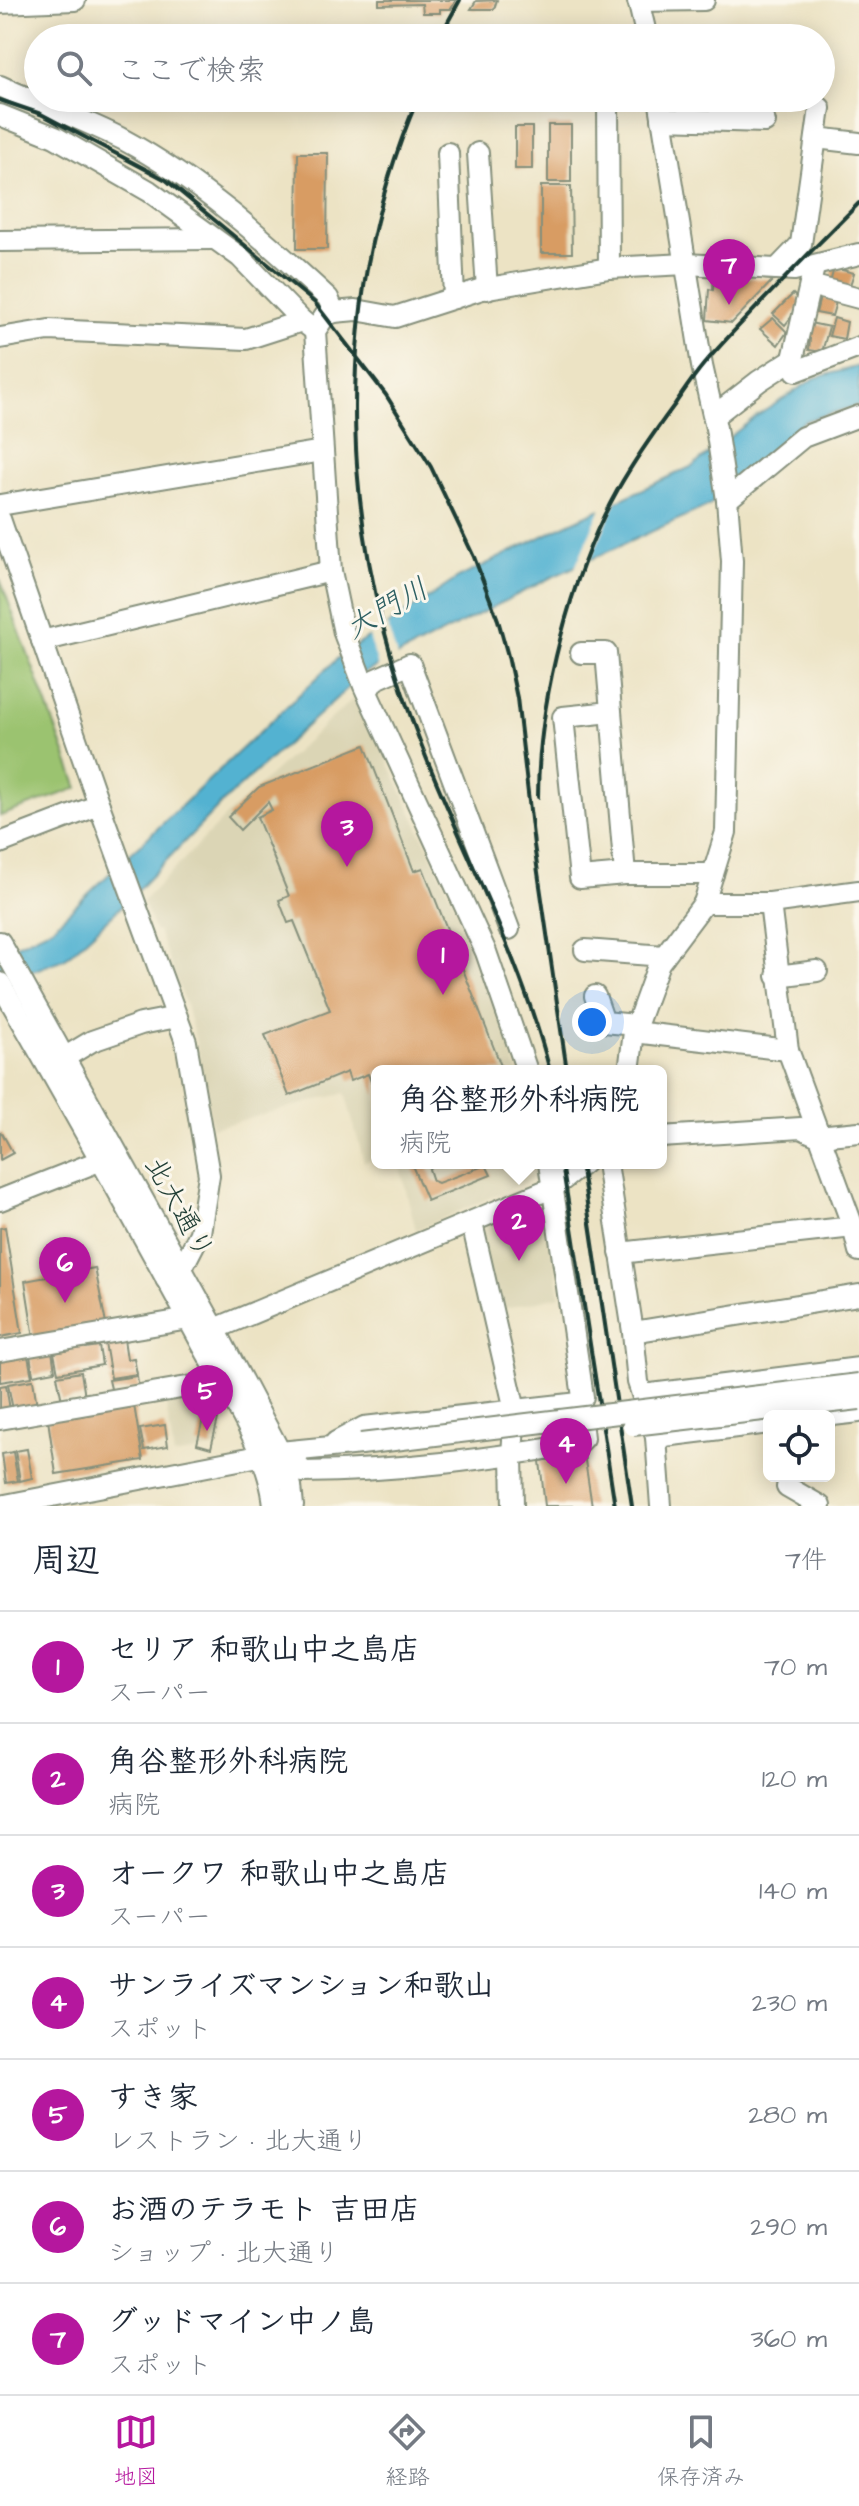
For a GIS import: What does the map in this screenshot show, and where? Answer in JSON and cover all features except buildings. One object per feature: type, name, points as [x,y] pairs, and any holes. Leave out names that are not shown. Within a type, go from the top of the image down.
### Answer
[{"type":"street","points":[[0,3],[75,0]]},
{"type":"street","points":[[644,24],[638,1],[704,0]]},
{"type":"street","points":[[0,86],[24,96]]},
{"type":"street","points":[[63,112],[125,141],[205,191],[328,298],[334,312]]},
{"type":"street","points":[[608,112],[609,268]]},
{"type":"street","points":[[630,1065],[635,1028],[659,963],[704,903],[726,832],[732,561],[727,496],[702,366],[661,112]]},
{"type":"street","points":[[777,269],[801,244],[819,112]]},
{"type":"street","points":[[0,115],[55,137],[149,191],[240,257],[309,326],[331,571],[344,633],[365,689],[486,952],[525,1065]]},
{"type":"street","points":[[662,119],[765,122]]},
{"type":"street","points":[[816,138],[859,143]]},
{"type":"street","points":[[448,153],[454,298]]},
{"type":"street","points":[[478,153],[487,289]]},
{"type":"street","points":[[0,241],[213,239]]},
{"type":"street","points":[[812,276],[859,254]]},
{"type":"street","points":[[0,338],[49,330],[246,339],[309,326],[334,312],[356,310],[395,317],[487,289],[609,268],[686,264],[794,270],[859,298]]},
{"type":"street","points":[[812,276],[793,359],[796,371],[859,347]]},
{"type":"street","points":[[715,422],[759,381],[793,359]]},
{"type":"street","points":[[727,496],[803,437],[859,416]]},
{"type":"street","points":[[0,505],[322,451]]},
{"type":"street","points":[[0,519],[99,805],[186,1042],[209,1175],[200,1233],[174,1275]]},
{"type":"street","points":[[42,641],[331,571]]},
{"type":"street","points":[[581,653],[606,653],[625,874]]},
{"type":"street","points":[[365,689],[374,680],[410,664],[509,929]]},
{"type":"street","points":[[611,712],[563,717],[580,878],[625,874],[713,874]]},
{"type":"street","points":[[0,843],[99,805]]},
{"type":"street","points":[[704,903],[770,903],[859,891]]},
{"type":"street","points":[[770,903],[788,1050],[859,1251]]},
{"type":"street","name":"北大通り","points":[[1,943],[11,989],[174,1275],[189,1319],[222,1381],[277,1461],[274,1506]]},
{"type":"street","points":[[589,947],[664,956]]},
{"type":"street","points":[[777,976],[817,971]]},
{"type":"street","points":[[595,996],[604,1022],[788,1050]]},
{"type":"street","points":[[55,1063],[92,1041],[141,1024],[177,1017]]},
{"type":"street","name":"北大通り","points":[[55,1063],[99,1161],[174,1275],[215,1329],[291,1486],[293,1506]]},
{"type":"street","points":[[667,1137],[801,1128],[818,1136],[859,1132]]},
{"type":"street","points":[[0,1200],[99,1161]]},
{"type":"street","points":[[277,1461],[303,1472],[370,1471],[512,1455],[577,1444],[583,1438],[579,1403],[583,1397],[550,1169]]},
{"type":"street","points":[[215,1329],[554,1187],[576,1169]]},
{"type":"street","points":[[608,1169],[638,1382],[656,1437],[661,1506]]},
{"type":"street","points":[[472,1223],[515,1410],[513,1506]]},
{"type":"street","points":[[620,1253],[853,1227]]},
{"type":"street","points":[[633,1332],[859,1295]]},
{"type":"street","points":[[0,1351],[189,1319]]},
{"type":"street","points":[[643,1395],[859,1368]]},
{"type":"street","points":[[0,1419],[222,1381]]},
{"type":"street","points":[[0,1506],[99,1487],[277,1461],[859,1384]]},
{"type":"street","points":[[326,1447],[362,1450],[859,1399]]},
{"type":"street","points":[[277,1461],[326,1447],[364,1427],[579,1403]]},
{"type":"street","points":[[835,1415],[859,1412]]},
{"type":"street","points":[[656,1437],[763,1424]]},
{"type":"street","points":[[778,1506],[790,1482]]},
{"type":"street","points":[[791,1482],[820,1506]]},
{"type":"shaded area","points":[[357,695],[472,942],[515,1065],[371,1065],[371,1160],[364,1162],[345,1093],[212,1128],[197,1045],[186,1005],[143,901],[226,816]]},
{"type":"shaded area","points":[[401,1169],[537,1169],[535,1178],[416,1230]]},
{"type":"shaded area","points":[[547,1208],[560,1296],[492,1311],[477,1226]]},
{"type":"shaded area","points":[[204,1392],[225,1431],[218,1448],[174,1456],[165,1398]]},
{"type":"green space","points":[[0,579],[78,788],[0,816]]},
{"type":"water","points":[[859,366],[859,405],[804,421],[710,505],[550,578],[364,673],[220,805],[125,903],[66,958],[0,984],[0,953],[52,928],[338,658],[458,578],[693,466],[754,418],[815,378]]},
{"type":"pier","points":[[618,498],[588,565],[574,570],[603,503]]},
{"type":"pier","points":[[386,621],[398,660],[379,670],[368,633]]},
{"type":"railway","points":[[447,24],[460,0]]},
{"type":"railway","points":[[0,100],[24,108]]},
{"type":"railway","points":[[35,112],[166,180],[315,303],[386,395],[431,467],[474,557],[508,656],[517,698],[534,845],[566,1065]]},
{"type":"railway","points":[[413,112],[388,179],[368,262],[357,345],[355,428],[361,511],[376,594],[397,676],[426,757],[510,951],[548,1065]]},
{"type":"railway","points":[[538,797],[544,720],[560,638],[586,559],[618,489],[645,445],[704,364],[859,203]]},
{"type":"railway","points":[[563,1169],[615,1506]]},
{"type":"railway","points":[[582,1169],[632,1506]]},
{"type":"place","name":"グッドマイン中ノ島","points":[[729,305]]},
{"type":"place","name":"オークワ 和歌山中之島店","points":[[347,867]]},
{"type":"place","name":"セリア 和歌山中之島店","points":[[443,995]]},
{"type":"place","name":"角谷整形外科病院","points":[[519,1261]]},
{"type":"place","name":"お酒のテラモト 吉田店","points":[[65,1303]]},
{"type":"place","name":"すき家","points":[[207,1431]]},
{"type":"place","name":"サンライズマンション和歌山","points":[[566,1484]]},
{"type":"water label","name":"大門川","points":[[387,609]]}]
